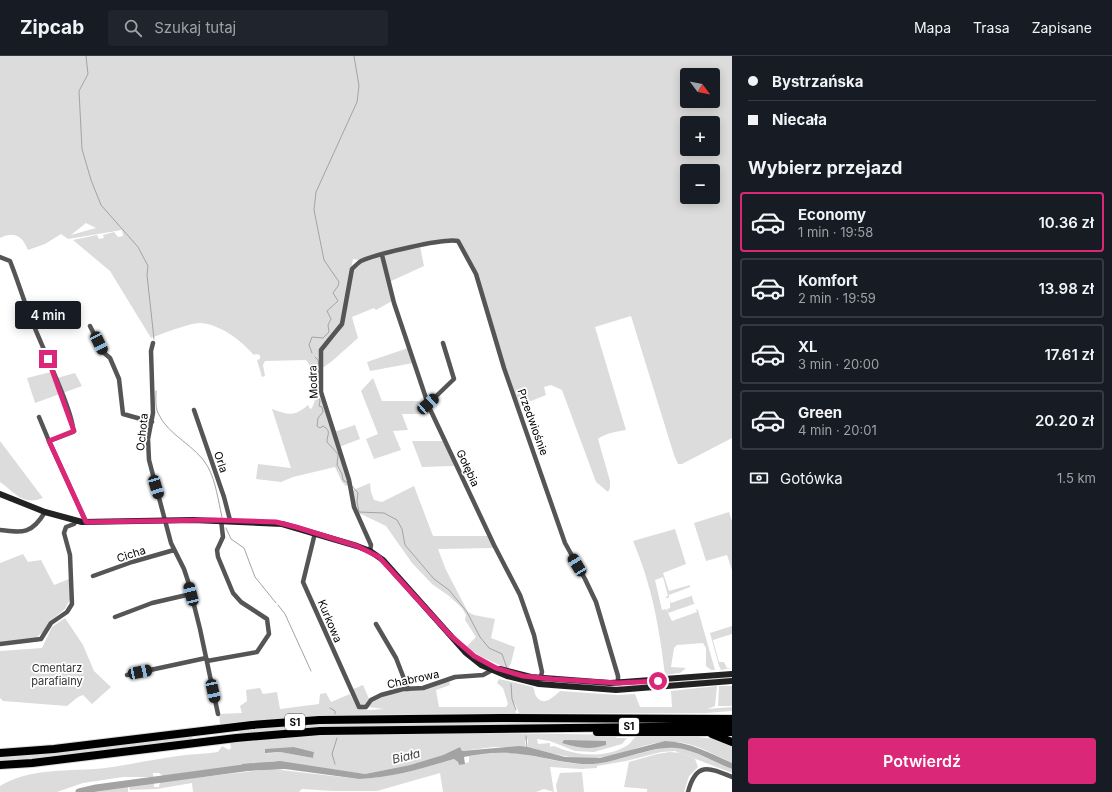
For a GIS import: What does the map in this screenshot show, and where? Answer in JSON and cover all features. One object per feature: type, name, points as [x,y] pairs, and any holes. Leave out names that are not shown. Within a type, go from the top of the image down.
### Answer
[{"type":"highway","points":[[692,719],[732,714]]},
{"type":"highway","name":"S1","points":[[0,753],[47,750],[252,725],[319,720],[500,718],[732,719]]},
{"type":"highway","name":"S1","points":[[0,765],[32,763],[295,732],[345,730],[732,726]]},
{"type":"highway","points":[[541,729],[552,731],[732,732]]},
{"type":"highway","points":[[705,732],[732,742]]},
{"type":"main road","points":[[0,494],[45,512],[76,521],[230,520],[276,522],[315,533],[370,552],[385,562],[473,660],[516,679],[628,690],[732,681]]},
{"type":"main road","points":[[540,681],[618,683],[732,674]]},
{"type":"street","name":"Przedwiośnie","points":[[382,255],[432,243],[453,240],[459,242],[476,274],[504,368],[565,543],[588,585],[600,612],[618,676],[618,683]]},
{"type":"street","name":"Gołębia","points":[[382,255],[394,303],[428,404],[491,539],[520,595],[534,635],[542,672],[540,681]]},
{"type":"street","name":"Modra","points":[[370,552],[371,545],[356,511],[350,489],[350,482],[322,399],[321,350],[342,324],[352,269],[361,262],[382,255]]},
{"type":"street","points":[[0,257],[10,261],[31,320],[48,359],[70,418],[73,432],[49,441]]},
{"type":"street","points":[[90,326],[103,352],[110,358],[119,379],[123,414],[152,422]]},
{"type":"street","name":"Ochota","points":[[153,343],[151,351],[153,385],[152,422],[148,439],[148,455],[174,550],[184,569],[191,594],[207,659],[218,714]]},
{"type":"street","points":[[428,404],[454,378],[443,343]]},
{"type":"street","name":"Orla","points":[[194,410],[213,464],[230,520]]},
{"type":"street","points":[[40,417],[49,441],[86,522]]},
{"type":"street","points":[[0,530],[19,532],[30,530],[37,524],[45,512]]},
{"type":"street","points":[[127,675],[207,659],[257,652],[270,631],[267,619],[238,599],[233,593],[217,553],[223,537],[221,520]]},
{"type":"street","points":[[0,644],[41,639],[51,623],[67,612],[72,604],[70,555],[64,533],[66,527],[74,524],[76,521]]},
{"type":"street","name":"Kurkowa","points":[[315,533],[303,582],[356,704],[360,708],[366,707]]},
{"type":"street","name":"Cicha","points":[[93,576],[132,562],[174,550]]},
{"type":"street","points":[[115,617],[152,603],[191,594]]},
{"type":"street","points":[[376,624],[396,658],[408,689]]},
{"type":"street","name":"Chabrowa","points":[[366,707],[371,700],[381,695],[408,689],[423,688],[455,677],[483,675],[493,669]]},
{"type":"street","points":[[688,792],[693,776],[698,772],[707,769],[732,778]]},
{"type":"green space","points":[[0,56],[732,56],[732,438],[682,464],[678,464],[631,316],[595,327],[626,430],[607,434],[598,439],[610,481],[610,488],[608,492],[596,482],[562,390],[551,385],[544,387],[546,395],[531,401],[527,400],[519,409],[481,289],[457,239],[439,241],[360,260],[353,259],[341,323],[321,347],[319,396],[314,396],[314,371],[306,360],[265,361],[263,365],[265,376],[262,377],[257,360],[260,359],[260,355],[254,355],[231,334],[217,327],[202,323],[191,324],[151,338],[110,271],[73,240],[97,235],[99,239],[104,238],[103,235],[114,232],[118,237],[123,236],[122,230],[68,239],[61,234],[45,244],[28,250],[23,241],[17,236],[5,236],[0,238]],"holes":[[[86,223],[96,228],[71,235]]]},
{"type":"green space","points":[[420,246],[424,266],[389,282],[383,256]]},
{"type":"green space","points":[[381,257],[392,301],[376,310],[374,308],[352,317],[358,338],[322,368],[322,352],[339,332],[353,270],[361,263]]},
{"type":"green space","points":[[408,348],[413,363],[370,371],[367,362]]},
{"type":"green space","points":[[51,372],[57,378],[75,373],[82,386],[35,403],[27,378]]},
{"type":"green space","points":[[373,378],[382,401],[426,401],[431,414],[402,414],[408,430],[393,431],[401,450],[374,459],[366,439],[378,434],[361,391]]},
{"type":"green space","points":[[319,398],[321,399],[349,485],[346,486],[342,482],[335,467],[293,477],[281,482],[256,479],[258,464],[291,468],[272,409],[291,414],[299,412],[308,405],[310,409],[312,408],[315,400]]},
{"type":"green space","points":[[355,425],[360,439],[339,447],[334,432]]},
{"type":"green space","points":[[0,441],[43,498],[36,500],[24,499],[0,482]]},
{"type":"green space","points":[[412,441],[444,441],[454,466],[422,467]]},
{"type":"green space","points":[[370,483],[374,500],[382,502],[414,486],[433,536],[488,536],[494,548],[438,549],[446,570],[468,612],[474,615],[495,619],[491,638],[515,647],[508,669],[480,656],[466,647],[476,637],[465,620],[466,615],[462,608],[449,596],[432,584],[412,563],[386,526],[361,514],[359,516],[351,491]]},
{"type":"green space","points":[[729,512],[732,521],[732,570],[727,555],[706,561],[694,523]]},
{"type":"green space","points":[[675,529],[686,564],[663,573],[669,591],[690,585],[690,587],[669,595],[669,598],[667,598],[665,597],[668,596],[663,577],[655,580],[662,610],[666,609],[672,621],[697,612],[696,609],[698,610],[715,670],[711,670],[706,666],[706,648],[703,643],[677,645],[674,648],[671,667],[686,668],[680,673],[665,675],[654,606],[640,558],[633,541]]},
{"type":"green space","points":[[23,554],[28,562],[41,560],[54,585],[69,579],[70,599],[65,609],[50,621],[46,629],[36,638],[0,642],[0,563]]},
{"type":"green space","points":[[691,594],[695,606],[694,604],[668,613],[667,609],[670,608],[670,601],[671,603],[691,596]]},
{"type":"green space","name":"Cmentarz parafialny","points":[[65,618],[83,645],[94,671],[111,687],[92,704],[83,695],[67,706],[3,701],[0,698],[0,651],[42,648],[52,627]]},
{"type":"green space","points":[[732,626],[732,634],[713,640],[719,662],[724,662],[727,668],[732,668],[721,670],[710,633]]},
{"type":"green space","points":[[732,677],[732,679],[619,688],[569,684],[569,682],[622,686]]},
{"type":"green space","points":[[499,679],[533,687],[536,696],[542,701],[549,700],[560,691],[618,695],[635,694],[640,707],[672,707],[671,691],[717,686],[715,706],[707,709],[732,707],[732,711],[706,713],[519,713],[514,702],[516,713],[331,716],[257,720],[220,724],[219,714],[242,713],[240,706],[247,701],[246,690],[260,688],[263,694],[277,692],[280,709],[319,704],[320,694],[326,693],[331,702],[350,694],[357,708],[369,710],[384,709],[368,707],[372,701],[380,696],[449,681],[450,685],[436,690],[439,707],[506,707],[508,704],[503,688],[497,683]]},
{"type":"green space","points":[[363,685],[370,701],[367,705],[360,706],[351,690]]},
{"type":"green space","points":[[719,686],[732,686],[732,706],[718,706]]},
{"type":"green space","points":[[348,722],[700,722],[700,724],[240,735],[239,729]]},
{"type":"green space","points":[[401,734],[566,734],[613,735],[617,738],[627,738],[622,744],[594,752],[575,751],[550,741],[537,739],[538,744],[550,743],[550,747],[554,746],[581,754],[601,754],[628,745],[637,736],[686,736],[709,738],[732,745],[732,763],[690,744],[682,743],[661,742],[609,756],[598,758],[574,758],[528,747],[528,739],[525,741],[526,747],[493,747],[462,751],[460,747],[443,755],[410,765],[365,774],[274,761],[163,776],[159,773],[153,773],[153,777],[123,777],[83,783],[57,792],[0,792],[0,786],[12,780],[37,773],[105,768],[183,755],[218,752],[222,746],[229,750],[231,748],[230,743],[312,736]],"holes":[[[294,747],[314,752],[313,758],[280,752],[266,754]]]},
{"type":"green space","points":[[192,735],[193,741],[0,762],[0,755]]},
{"type":"green space","points":[[675,747],[693,752],[732,769],[732,773],[675,751],[661,752],[626,761],[597,766],[597,768],[581,769],[550,767],[554,792],[544,789],[536,792],[443,792],[440,773],[377,791],[302,789],[299,792],[193,792],[192,783],[157,789],[130,790],[129,787],[154,783],[154,787],[159,787],[160,782],[272,769],[359,779],[383,777],[454,759],[459,765],[469,762],[469,756],[498,753],[520,754],[570,763],[585,764],[619,759],[652,750]]},
{"type":"green space","points":[[670,752],[680,753],[695,759],[698,767],[689,776],[684,792],[647,792],[647,789],[624,787],[629,762]]},
{"type":"green space","points":[[582,772],[584,792],[557,792],[556,785],[560,773]]},
{"type":"green space","points":[[128,786],[128,792],[86,792]]},
{"type":"shaded area","points":[[564,740],[606,741],[606,745],[595,748],[579,747],[562,743]]},
{"type":"shaded area","points":[[665,741],[683,743],[708,752],[732,763],[732,769],[690,751],[676,748],[646,751],[603,763],[593,764],[568,762],[519,754],[487,754],[464,757],[465,764],[459,765],[454,759],[395,775],[359,779],[285,769],[243,771],[242,764],[280,761],[365,774],[410,765],[443,755],[460,747],[462,751],[519,746],[565,757],[600,758]]},
{"type":"shaded area","points":[[294,747],[314,752],[313,758],[280,752],[265,753],[265,749]]},
{"type":"waterway","points":[[86,56],[88,74],[79,91],[82,149],[91,180],[101,205],[138,247],[148,266],[147,275],[154,339]]},
{"type":"waterway","points":[[312,353],[309,345],[312,337],[323,338],[329,332],[328,325],[331,319],[327,311],[338,301],[333,293],[339,282],[324,260],[314,210],[316,192],[357,102],[359,86],[354,56]]},
{"type":"waterway","points":[[315,357],[318,360],[319,366]]},
{"type":"waterway","points":[[319,370],[315,390],[320,401],[319,406],[322,407],[323,412],[318,418],[317,426],[320,428],[323,426],[327,429],[327,442],[338,454],[337,465],[342,474],[343,480],[348,483]]},
{"type":"waterway","points":[[156,391],[156,408],[163,421],[168,428],[203,459],[208,467],[215,485],[222,517]]},
{"type":"waterway","points":[[352,486],[358,493],[357,502],[359,512],[384,513],[397,520],[402,529],[405,545],[434,579],[449,590],[467,612],[480,637],[489,648],[502,654],[507,668]]},
{"type":"waterway","points":[[226,528],[231,539],[244,548],[255,577],[276,603]]},
{"type":"waterway","points":[[278,605],[285,614],[311,671]]},
{"type":"waterway","points":[[511,684],[512,699],[516,710]]},
{"type":"waterway","points":[[330,708],[335,711],[335,714]]},
{"type":"waterway","points":[[526,736],[527,747]]},
{"type":"waterway","points":[[335,764],[332,754],[337,738]]},
{"type":"waterway","name":"Biała","points":[[79,792],[96,788],[251,767]]},
{"type":"route","points":[[48,359],[74,431],[49,441],[86,522],[214,520],[276,522],[296,527],[357,546],[379,557],[467,652],[496,668],[523,676],[552,679],[610,683],[658,681]]}]
